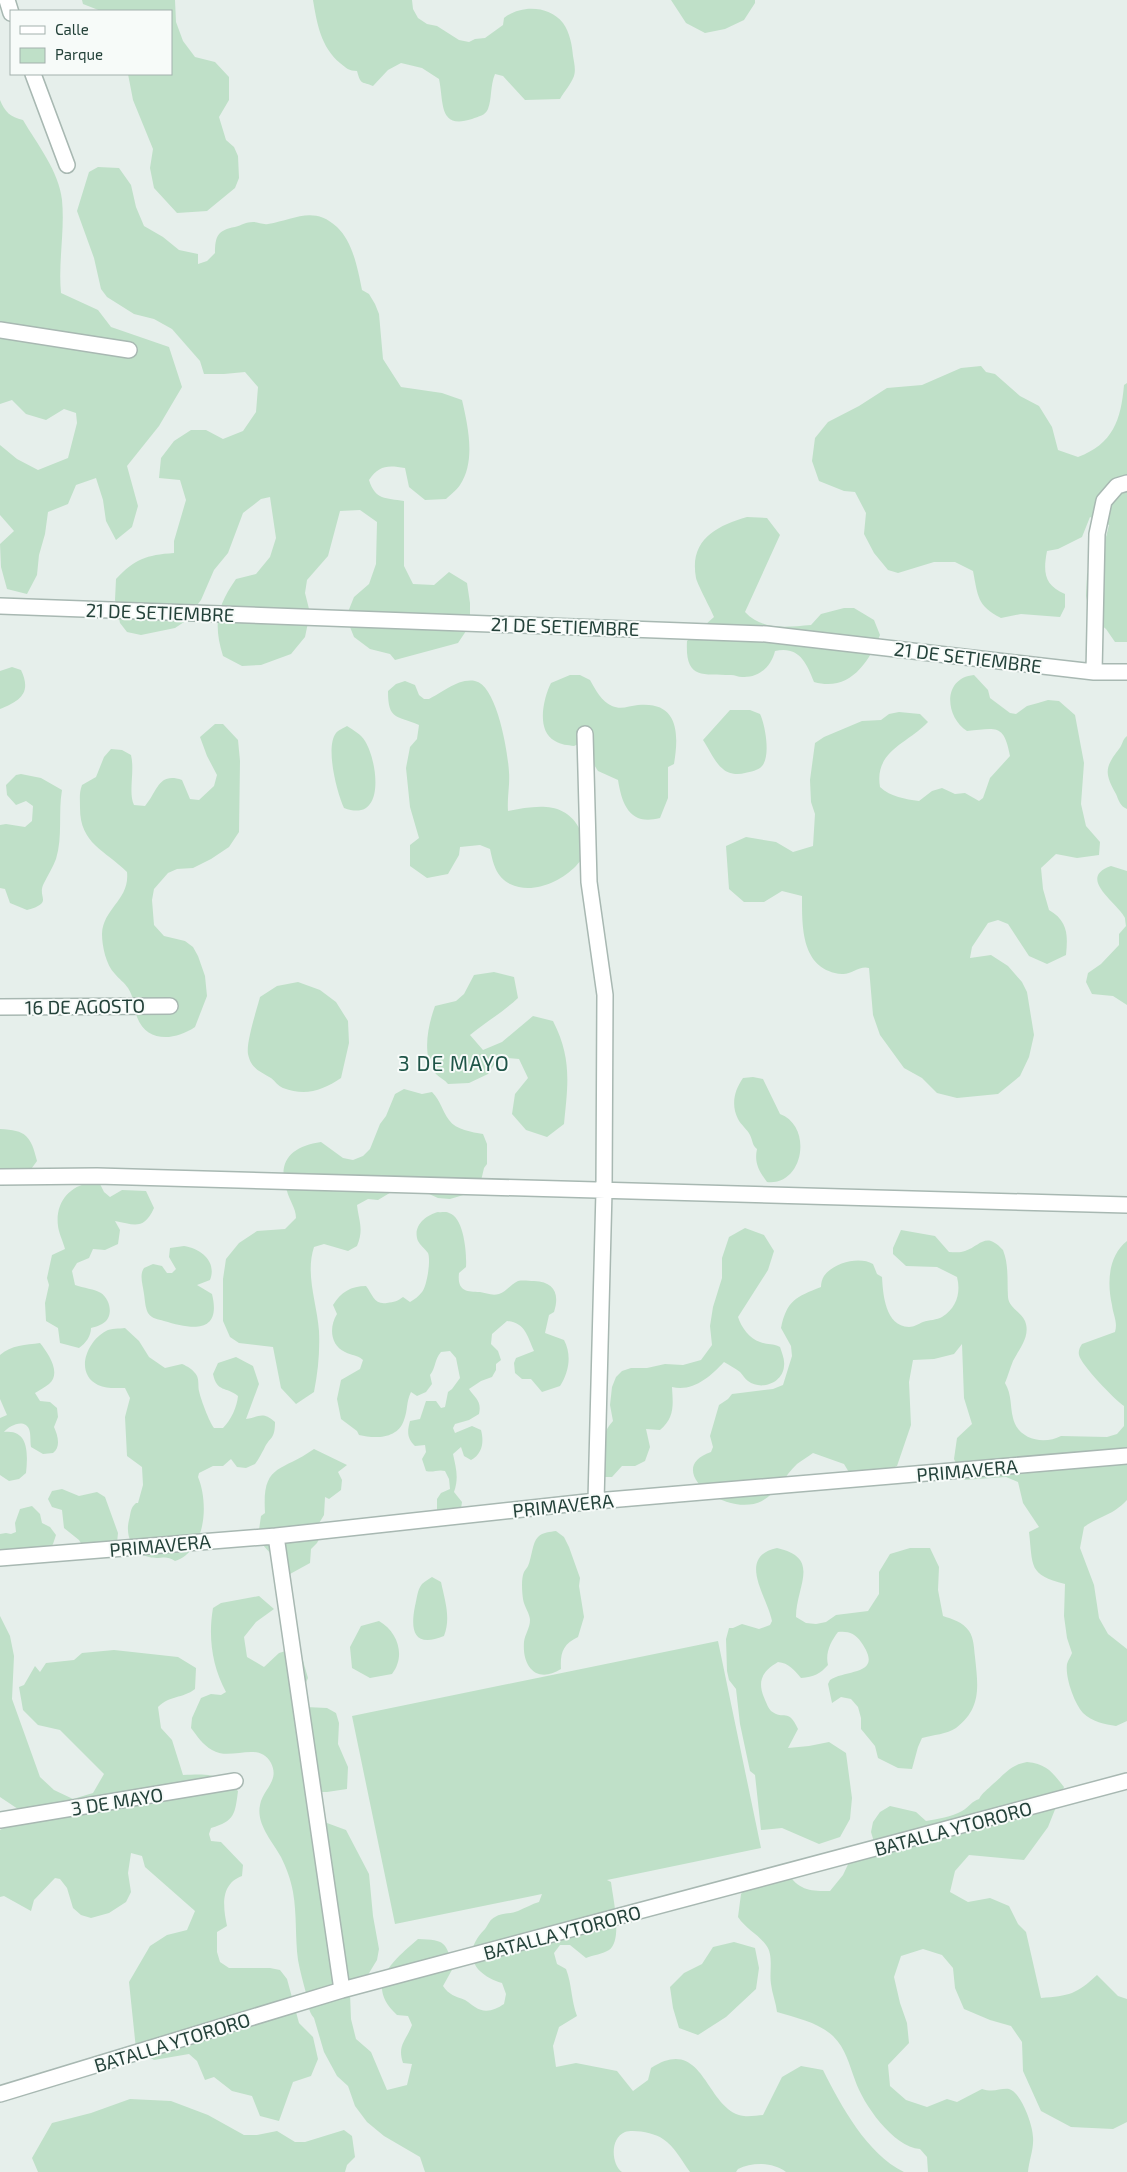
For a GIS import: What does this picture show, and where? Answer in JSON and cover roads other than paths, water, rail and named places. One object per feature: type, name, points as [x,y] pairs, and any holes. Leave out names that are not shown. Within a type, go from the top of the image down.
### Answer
[{"type":"street","points":[[33,75],[67,165]]},
{"type":"street","points":[[0,330],[130,350]]},
{"type":"street","points":[[1094,672],[1097,534],[1104,501],[1117,486],[1127,482]]},
{"type":"street","name":"21 DE SETIEMBRE","points":[[0,606],[766,634],[1094,672],[1127,672]]},
{"type":"street","points":[[586,734],[589,882],[605,995],[604,1192],[596,1500]]},
{"type":"street","name":"16 DE AGOSTO","points":[[0,1007],[170,1006]]},
{"type":"street","points":[[0,1177],[97,1176],[604,1192],[1127,1205]]},
{"type":"street","name":"PRIMAVERA","points":[[0,1558],[276,1536],[596,1500],[1127,1456]]},
{"type":"street","points":[[276,1536],[342,1990]]},
{"type":"street","name":"3 DE MAYO","points":[[0,1820],[235,1781]]},
{"type":"street","name":"BATALLA YTORORO","points":[[0,2094],[342,1990],[1127,1781]]},
{"type":"district","name":"3 DE MAYO","points":[[454,1062]]}]
